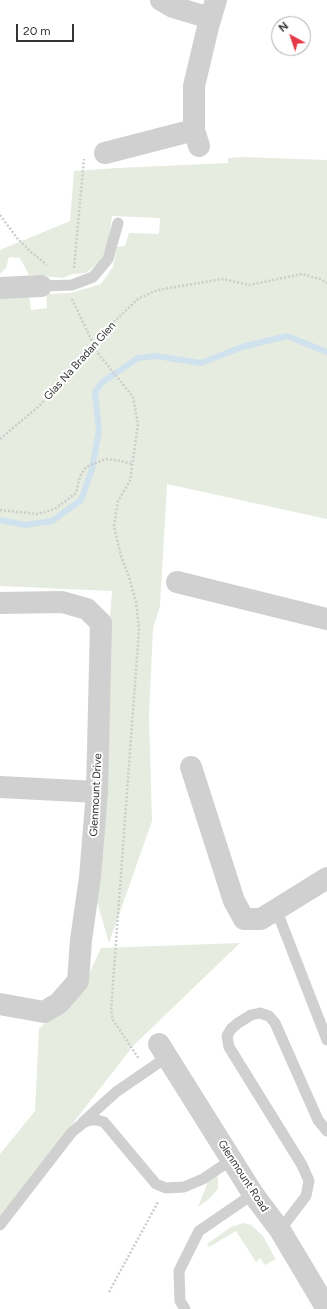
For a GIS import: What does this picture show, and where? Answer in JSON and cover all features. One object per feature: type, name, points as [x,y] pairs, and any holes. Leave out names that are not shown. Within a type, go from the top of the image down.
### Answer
[{"type":"street","points":[[105,153],[196,138],[194,86],[213,9],[173,7],[161,0]]},
{"type":"street","points":[[0,288],[41,286]]},
{"type":"street","points":[[177,582],[327,620]]},
{"type":"street","name":"Glenmount Drive","points":[[0,604],[62,602],[87,609],[101,624],[97,792],[90,877],[81,940],[78,981],[60,1003],[44,1012],[0,1004]]},
{"type":"street","points":[[190,767],[234,901],[244,919],[261,919],[327,878]]},
{"type":"street","points":[[0,787],[97,792]]},
{"type":"street","name":"Glenmount Road","points":[[163,1051],[253,1194],[280,1230],[327,1309]]},
{"type":"lane","points":[[41,286],[72,285],[93,277],[108,259],[118,223]]},
{"type":"lane","points":[[276,909],[327,1040]]},
{"type":"lane","points":[[280,1230],[306,1196],[309,1181],[302,1165],[229,1047],[227,1036],[231,1029],[251,1015],[260,1013],[269,1016],[275,1023],[318,1120],[327,1131]]},
{"type":"lane","points":[[0,1225],[72,1132],[116,1092],[147,1071],[163,1051]]},
{"type":"lane","points":[[72,1132],[83,1123],[90,1120],[104,1122],[156,1184],[166,1188],[184,1187],[203,1179],[231,1160]]},
{"type":"lane","points":[[185,1309],[180,1301],[179,1270],[199,1231],[253,1194]]},
{"type":"path","points":[[105,153],[85,156],[71,293],[73,302],[94,346],[133,397],[138,424],[130,481],[118,501],[114,526],[121,556],[129,576],[136,602],[139,629],[111,1010],[113,1020],[147,1071]]},
{"type":"path","points":[[0,215],[17,238],[31,252],[72,285]]},
{"type":"path","name":"Glas Na Bradan Glen","points":[[0,439],[38,407],[94,346],[100,335],[139,298],[158,290],[223,279],[249,285],[302,274],[320,279],[327,283]]},
{"type":"path","points":[[0,510],[37,514],[55,509],[76,493],[80,476],[86,468],[106,459],[132,464]]},
{"type":"path","points":[[109,1292],[166,1188]]},
{"type":"shaded area","points":[[243,157],[327,160],[327,519],[167,484],[160,606],[153,628],[149,715],[152,821],[109,943],[90,877],[112,591],[0,586],[0,295],[29,296],[31,310],[47,308],[46,294],[71,293],[101,284],[113,267],[117,247],[125,246],[129,233],[159,234],[160,218],[112,216],[108,246],[100,261],[86,273],[73,274],[62,278],[29,275],[20,258],[9,257],[6,268],[0,274],[0,250],[70,221],[74,171],[228,163],[228,158]]},
{"type":"shaded area","points":[[240,943],[133,1046],[0,1217],[0,1154],[35,1111],[39,1029],[85,983],[101,948]]},
{"type":"shaded area","points":[[210,1177],[218,1177],[218,1189],[209,1199],[198,1207]]},
{"type":"shaded area","points":[[243,1223],[251,1225],[263,1236],[276,1260],[265,1265],[260,1258],[256,1262],[236,1231],[209,1247],[207,1244],[231,1227]]},
{"type":"waterway","points":[[0,520],[25,525],[52,521],[81,500],[92,469],[99,431],[95,393],[101,383],[138,358],[156,356],[201,363],[242,347],[287,336],[327,352]]}]
